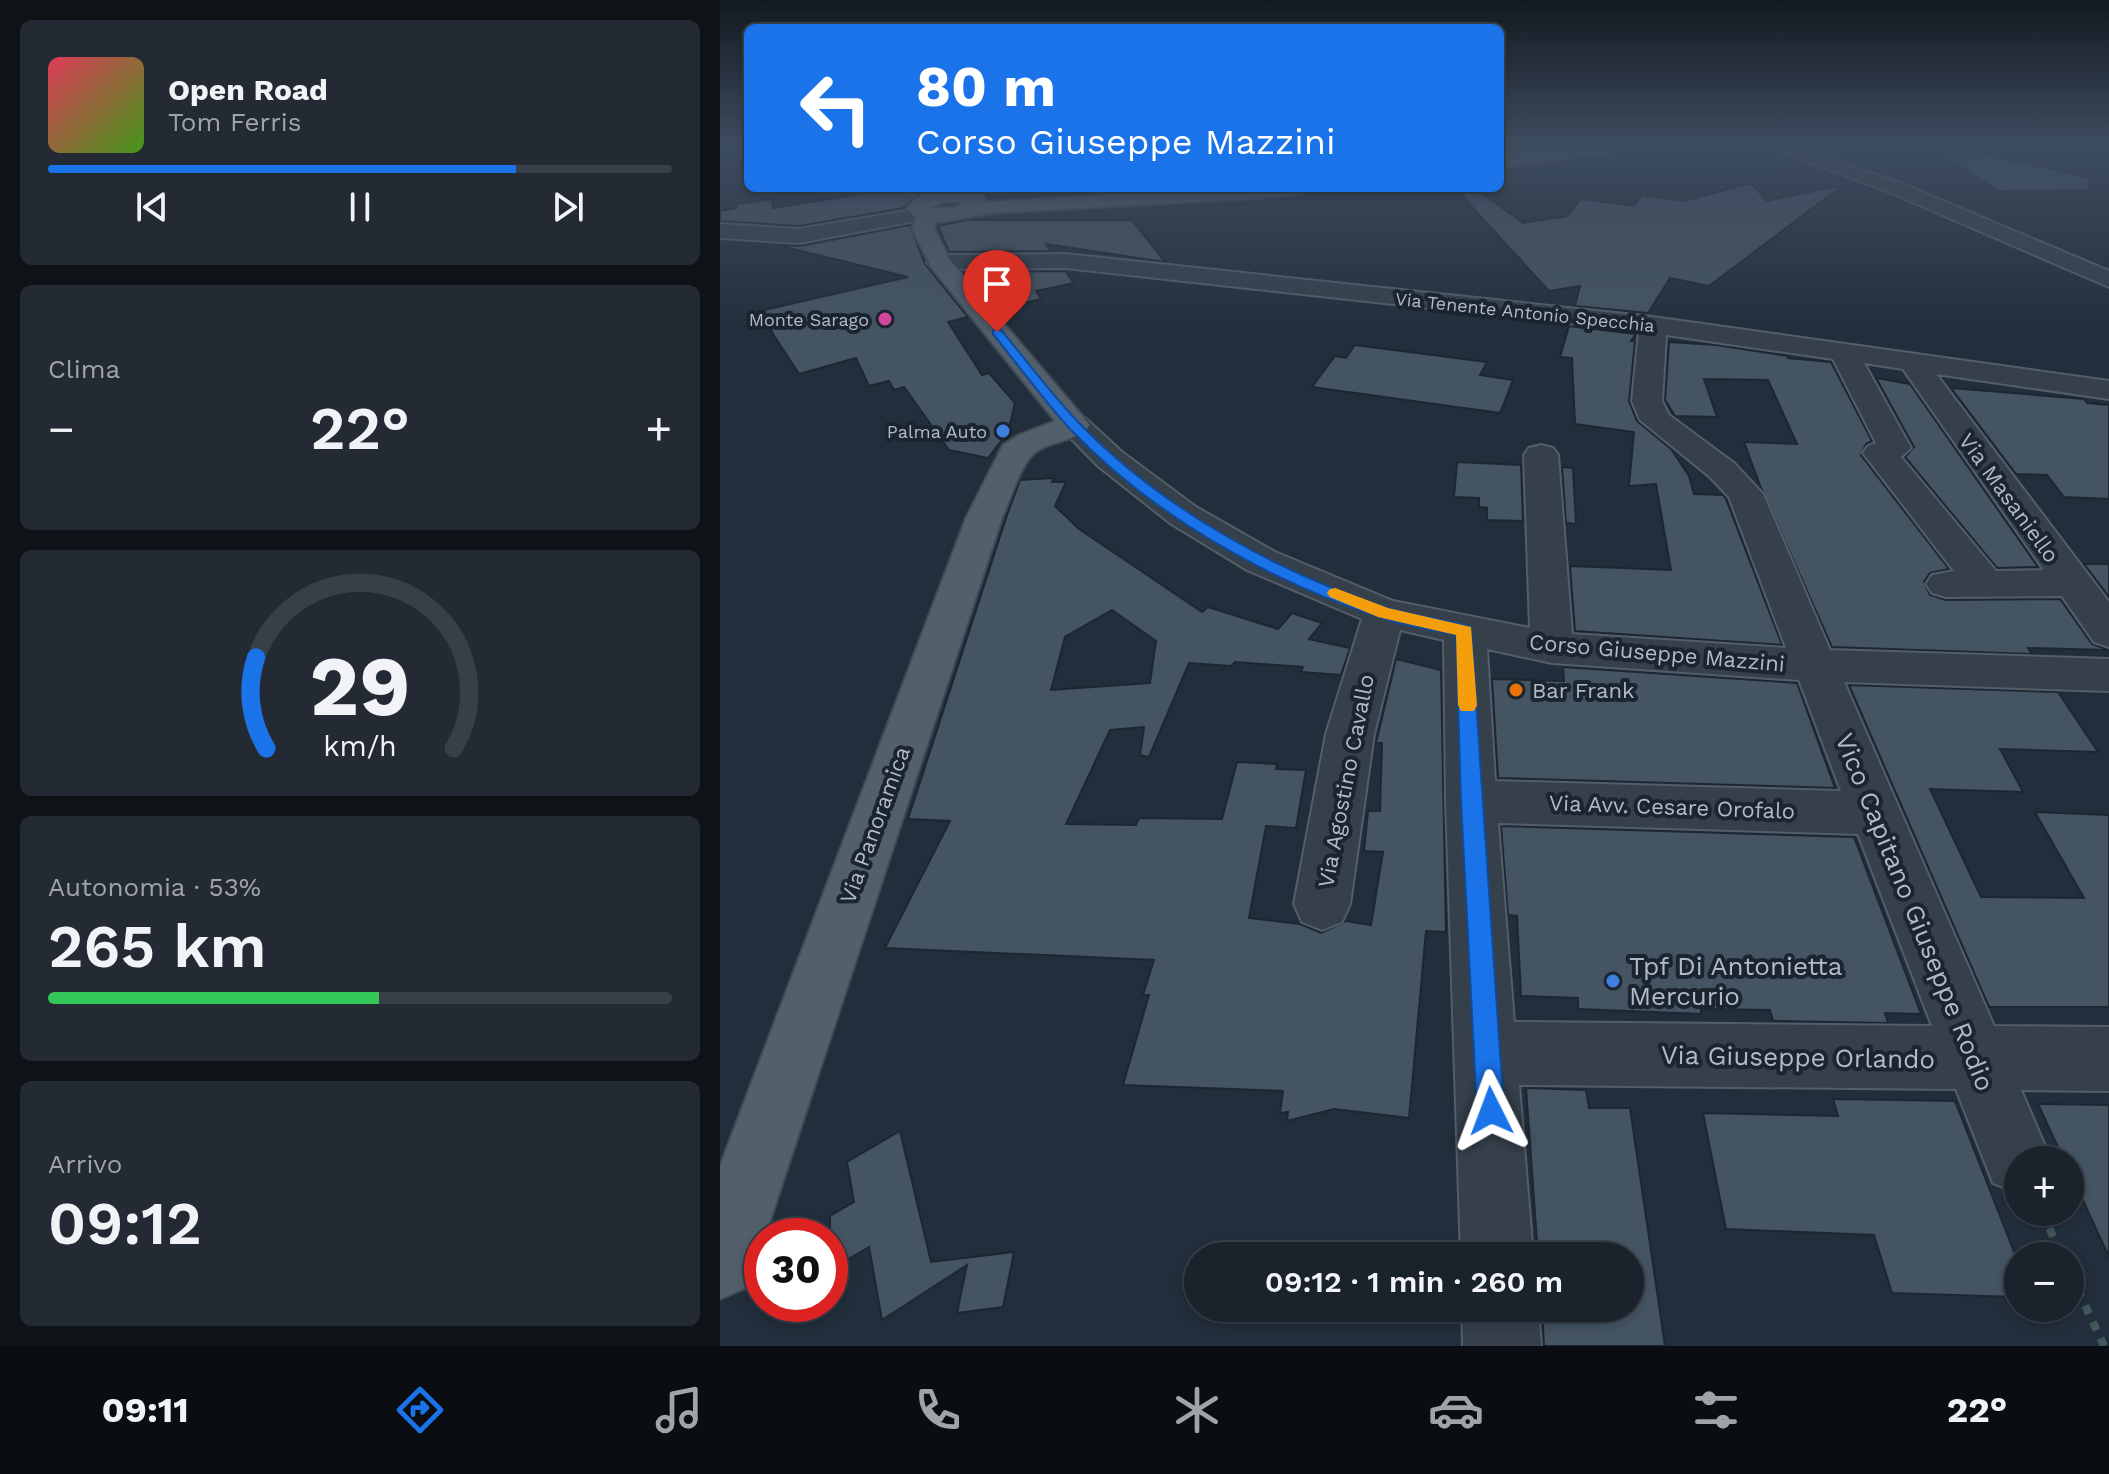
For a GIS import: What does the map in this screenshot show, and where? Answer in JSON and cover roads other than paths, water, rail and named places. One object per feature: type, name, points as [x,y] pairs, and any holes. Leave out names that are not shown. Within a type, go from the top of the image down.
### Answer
[{"type":"main road","name":"Corso Giuseppe Mazzini","points":[[936,208],[939,262],[1074,425]]},
{"type":"main road","name":"Via Panoramica","points":[[720,1262],[984,518],[1015,452],[1030,442],[1074,425]]},
{"type":"street","points":[[720,231],[799,236],[928,208]]},
{"type":"street","points":[[1942,208],[2109,280]]},
{"type":"street","name":"Via Tenente Antonio Specchia","points":[[939,262],[1066,261],[1653,325],[2109,390]]},
{"type":"street","name":"Vico Capitano Giuseppe Rodio","points":[[1653,325],[1647,401],[1656,420],[1722,470],[1745,494],[2012,1146]]},
{"type":"street","points":[[1843,352],[1895,448],[1880,453],[1985,583]]},
{"type":"street","name":"Via Masaniello","points":[[1912,362],[2070,583],[2109,632]]},
{"type":"street","name":"Corso Giuseppe Mazzini","points":[[1074,425],[1110,459],[1183,515],[1261,561],[1384,613],[1552,648],[1813,665],[2109,675]]},
{"type":"street","points":[[1541,455],[1552,648]]},
{"type":"street","points":[[1946,584],[2070,583]]},
{"type":"street","name":"Via Agostino Cavallo","points":[[1322,904],[1350,734],[1384,613]]},
{"type":"street","points":[[1465,631],[1471,801],[1488,1053],[1496,1242]]},
{"type":"street","name":"Via Avv. Cesare Orofalo","points":[[1471,801],[1873,813]]},
{"type":"street","name":"Via Giuseppe Orlando","points":[[1488,1053],[2109,1059]]},
{"type":"street","points":[[1501,1322],[1502,1346]]},
{"type":"place","name":"Monte Sarago","points":[[885,319]]},
{"type":"place","name":"Palma Auto","points":[[1003,431]]},
{"type":"place","name":"Bar Frank","points":[[1516,690]]},
{"type":"place","name":"Tpf Di Antonietta Mercurio","points":[[1613,981]]}]
